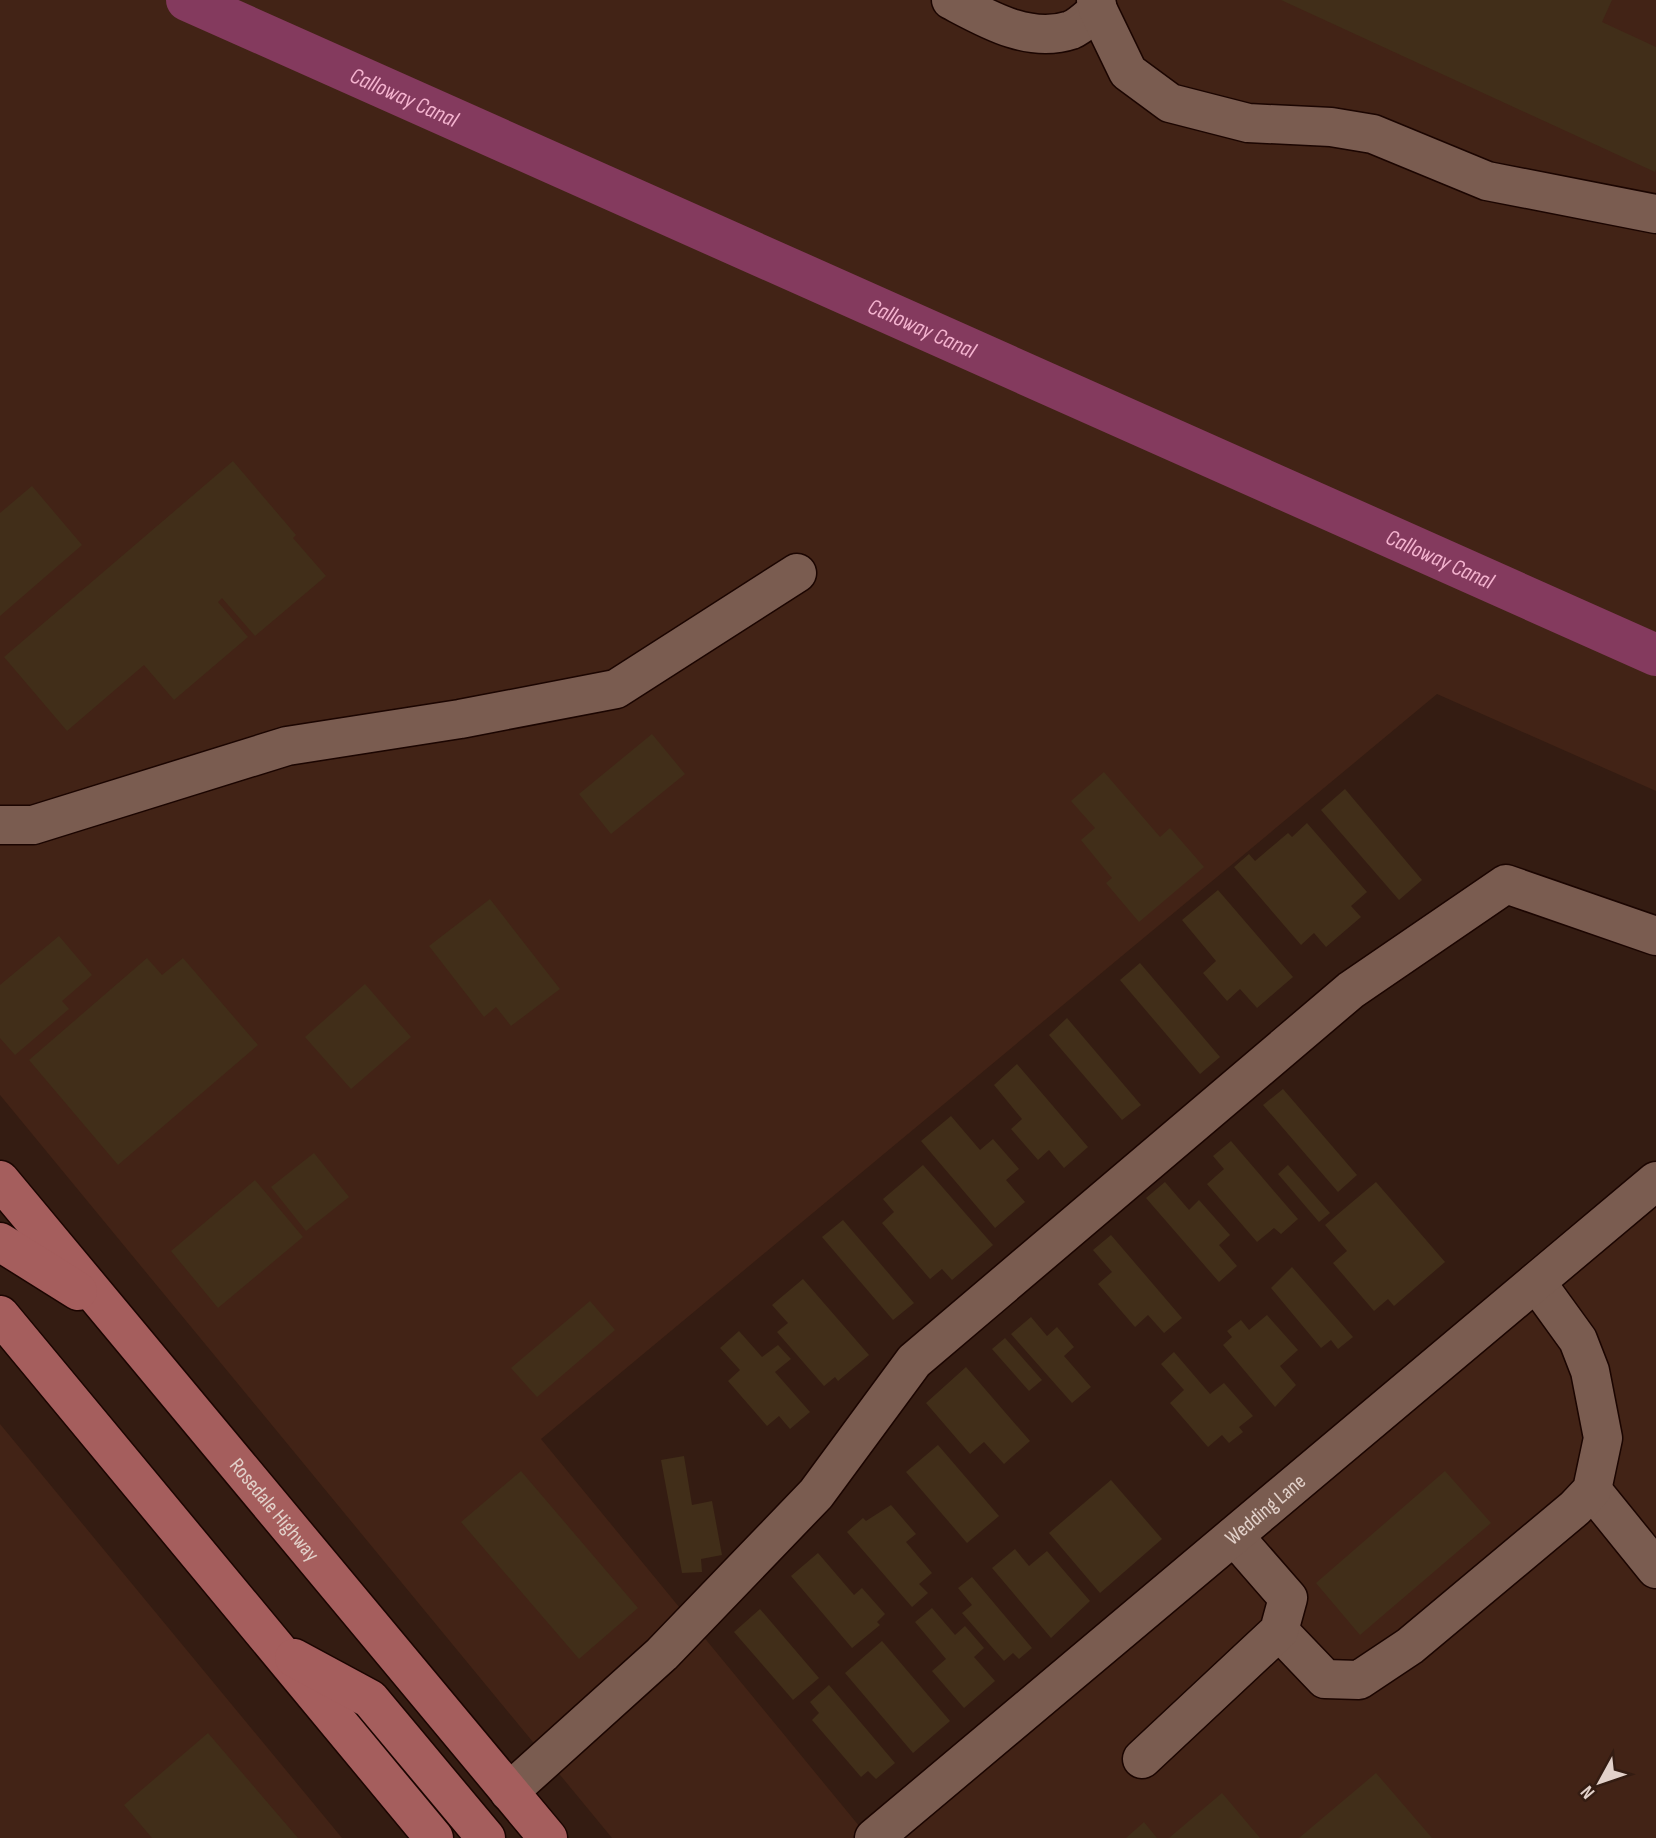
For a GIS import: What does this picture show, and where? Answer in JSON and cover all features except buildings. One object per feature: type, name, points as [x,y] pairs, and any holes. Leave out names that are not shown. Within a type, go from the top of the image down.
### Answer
[{"type":"main road","name":"Rosedale Highway","points":[[0,1180],[548,1838]]},
{"type":"main road","points":[[0,1242],[109,1311]]},
{"type":"main road","points":[[0,1315],[434,1838]]},
{"type":"main road","points":[[277,1648],[370,1699],[486,1838]]},
{"type":"street","points":[[951,0],[1000,26],[1042,34],[1073,29],[1097,5],[1128,72],[1170,103],[1248,123],[1331,127],[1373,134],[1487,181],[1656,214]]},
{"type":"street","points":[[0,825],[33,825],[287,746],[460,719],[616,689],[797,573]]},
{"type":"street","points":[[509,1792],[662,1654],[816,1494],[914,1361],[1351,990],[1506,884],[1656,936]]},
{"type":"street","name":"Wedding Lane","points":[[874,1838],[1656,1181]]},
{"type":"street","points":[[1279,1631],[1325,1679],[1359,1680],[1410,1646],[1576,1508],[1592,1490],[1603,1438],[1590,1371],[1578,1340],[1536,1282]]},
{"type":"street","points":[[1592,1490],[1656,1569]]},
{"type":"street","points":[[1142,1759],[1279,1631],[1288,1598],[1234,1536]]},
{"type":"shaded area","points":[[0,0],[1656,0],[1656,791],[1437,694],[541,1439],[869,1838],[612,1838],[0,1095]]},
{"type":"shaded area","points":[[1656,1182],[1656,1838],[892,1838]]},
{"type":"shaded area","points":[[0,1424],[342,1838],[0,1838]]},
{"type":"waterway","name":"Calloway Canal","points":[[187,0],[1656,655]]}]
